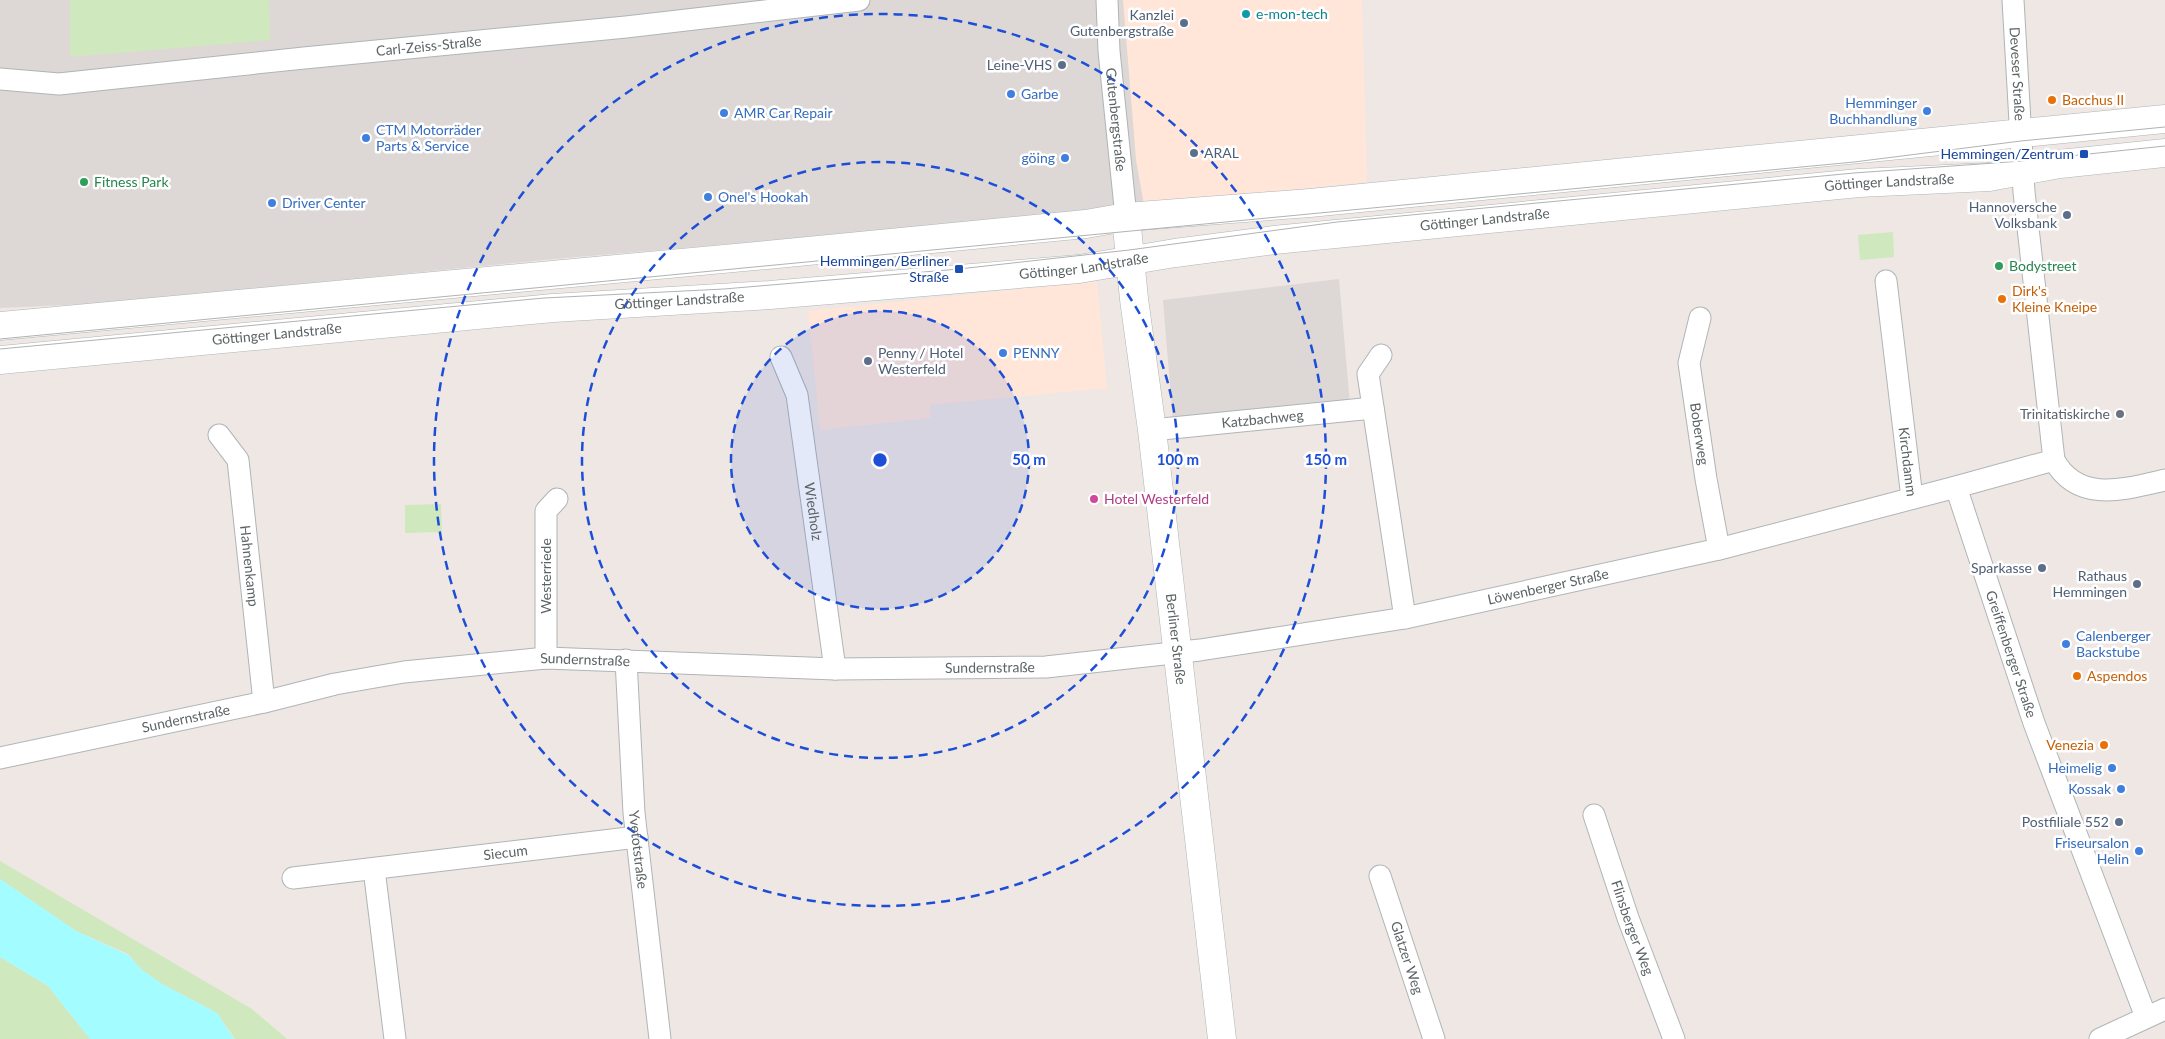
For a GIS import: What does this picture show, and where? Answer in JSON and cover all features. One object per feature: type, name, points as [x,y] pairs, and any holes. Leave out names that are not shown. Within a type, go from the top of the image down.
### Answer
[{"type":"street","name":"Carl-Zeiss-Straße","points":[[0,79],[59,84],[636,26],[858,0]]},
{"type":"street","name":"Gutenbergstraße","points":[[1106,0],[1109,51],[1128,239]]},
{"type":"street","name":"Deveser Straße","points":[[2014,0],[2021,149]]},
{"type":"street","name":"Göttinger Landstraße","points":[[0,326],[1086,224],[1175,253],[1274,240],[1859,183],[1989,177],[2021,149],[2165,119]]},
{"type":"street","name":"Göttinger Landstraße","points":[[0,360],[553,308],[770,295],[1079,270],[1128,239],[1310,203],[1671,168],[2021,149],[2165,153]]},
{"type":"street","points":[[2021,149],[2054,460],[2068,479],[2086,488],[2118,490],[2165,480]]},
{"type":"street","name":"Berliner Straße","points":[[1128,239],[1152,430],[1222,1039]]},
{"type":"street","name":"Kirchdamm","points":[[1886,281],[1912,498],[1956,488],[2054,460]]},
{"type":"street","name":"Boberweg","points":[[1700,318],[1689,363],[1706,479],[1719,549]]},
{"type":"street","points":[[1382,355],[1368,374],[1405,618]]},
{"type":"street","name":"Wiedholz","points":[[782,357],[797,395],[835,669]]},
{"type":"street","name":"Katzbachweg","points":[[1152,430],[1373,408]]},
{"type":"street","name":"Hahnenkamp","points":[[219,435],[238,460],[264,702]]},
{"type":"street","name":"Greiffenberger Straße","points":[[1956,488],[2034,723],[2146,1017]]},
{"type":"street","name":"Löwenberger Straße","points":[[1178,652],[1405,618],[1719,549],[1912,498]]},
{"type":"street","name":"Westerriede","points":[[546,658],[546,511],[557,499]]},
{"type":"street","name":"Sundernstraße","points":[[0,758],[264,702],[335,684],[404,672],[546,658],[835,669],[1046,667],[1178,652]]},
{"type":"street","name":"Yvetotstraße","points":[[626,660],[637,837],[660,1039]]},
{"type":"street","name":"Flinsberger Weg","points":[[1594,814],[1628,918],[1674,1039]]},
{"type":"street","name":"Siecum","points":[[293,878],[637,837]]},
{"type":"street","points":[[374,869],[396,1039]]},
{"type":"street","name":"Glatzer Weg","points":[[1380,876],[1434,1039]]},
{"type":"street","points":[[2100,1039],[2165,1009]]},
{"type":"shaded area","points":[[0,0],[1123,0],[1136,160],[1144,205],[928,227],[554,259],[108,303],[0,308]]},
{"type":"shaded area","points":[[1123,0],[1362,0],[1367,182],[1144,205],[1136,160]]},
{"type":"shaded area","points":[[1339,279],[1350,405],[1173,423],[1163,300]]},
{"type":"shaded area","points":[[1097,281],[1107,388],[930,405],[931,418],[820,430],[808,311]]},
{"type":"green space","points":[[70,0],[269,0],[270,40],[70,57]]},
{"type":"green space","points":[[1893,232],[1894,257],[1860,260],[1858,235]]},
{"type":"green space","points":[[441,504],[442,532],[405,533],[405,505]]},
{"type":"green space","points":[[0,861],[252,1009],[287,1039],[235,1039],[217,1013],[162,984],[141,969],[128,954],[76,931],[0,879]]},
{"type":"green space","points":[[0,957],[48,986],[90,1039],[0,1039]]},
{"type":"water","points":[[0,879],[76,931],[128,955],[141,969],[162,984],[217,1013],[234,1039],[90,1039],[48,986],[0,957]]},
{"type":"tram line","points":[[0,339],[1854,162],[2021,141],[2165,127]]},
{"type":"tram line","points":[[0,349],[544,298],[724,289],[959,269],[1129,250],[1337,222],[1854,173],[2022,161],[2165,146]]},
{"type":"place","name":"e-mon-tech","points":[[1246,14]]},
{"type":"place","name":"Kanzlei Gutenbergstraße","points":[[1184,23]]},
{"type":"place","name":"Leine-VHS","points":[[1062,65]]},
{"type":"place","name":"Garbe","points":[[1011,94]]},
{"type":"place","name":"Bacchus II","points":[[2052,100]]},
{"type":"place","name":"Hemminger Buchhandlung","points":[[1927,111]]},
{"type":"place","name":"AMR Car Repair","points":[[724,113]]},
{"type":"place","name":"CTM Motorräder Parts & Service","points":[[366,138]]},
{"type":"place","name":"ARAL","points":[[1194,153]]},
{"type":"place","name":"Hemmingen/Zentrum","points":[[2084,154]]},
{"type":"place","name":"göing","points":[[1065,158]]},
{"type":"place","name":"Fitness Park","points":[[84,182]]},
{"type":"place","name":"Onel's Hookah","points":[[708,197]]},
{"type":"place","name":"Driver Center","points":[[272,203]]},
{"type":"place","name":"Hannoversche Volksbank","points":[[2067,215]]},
{"type":"place","name":"Bodystreet","points":[[1999,266]]},
{"type":"place","name":"Hemmingen/Berliner Straße","points":[[959,269]]},
{"type":"place","name":"Dirk's Kleine Kneipe","points":[[2002,299]]},
{"type":"place","name":"PENNY","points":[[1003,353]]},
{"type":"place","name":"Penny / Hotel Westerfeld","points":[[868,361]]},
{"type":"place","name":"Trinitatiskirche","points":[[2120,414]]},
{"type":"place","name":"Hotel Westerfeld","points":[[1094,499]]},
{"type":"place","name":"Sparkasse","points":[[2042,568]]},
{"type":"place","name":"Rathaus Hemmingen","points":[[2137,584]]},
{"type":"place","name":"Calenberger Backstube","points":[[2066,644]]},
{"type":"place","name":"Aspendos","points":[[2077,676]]},
{"type":"place","name":"Venezia","points":[[2104,745]]},
{"type":"place","name":"Heimelig","points":[[2112,768]]},
{"type":"place","name":"Kossak","points":[[2121,789]]},
{"type":"place","name":"Postfiliale 552","points":[[2119,822]]},
{"type":"place","name":"Friseursalon Helin","points":[[2139,851]]}]
